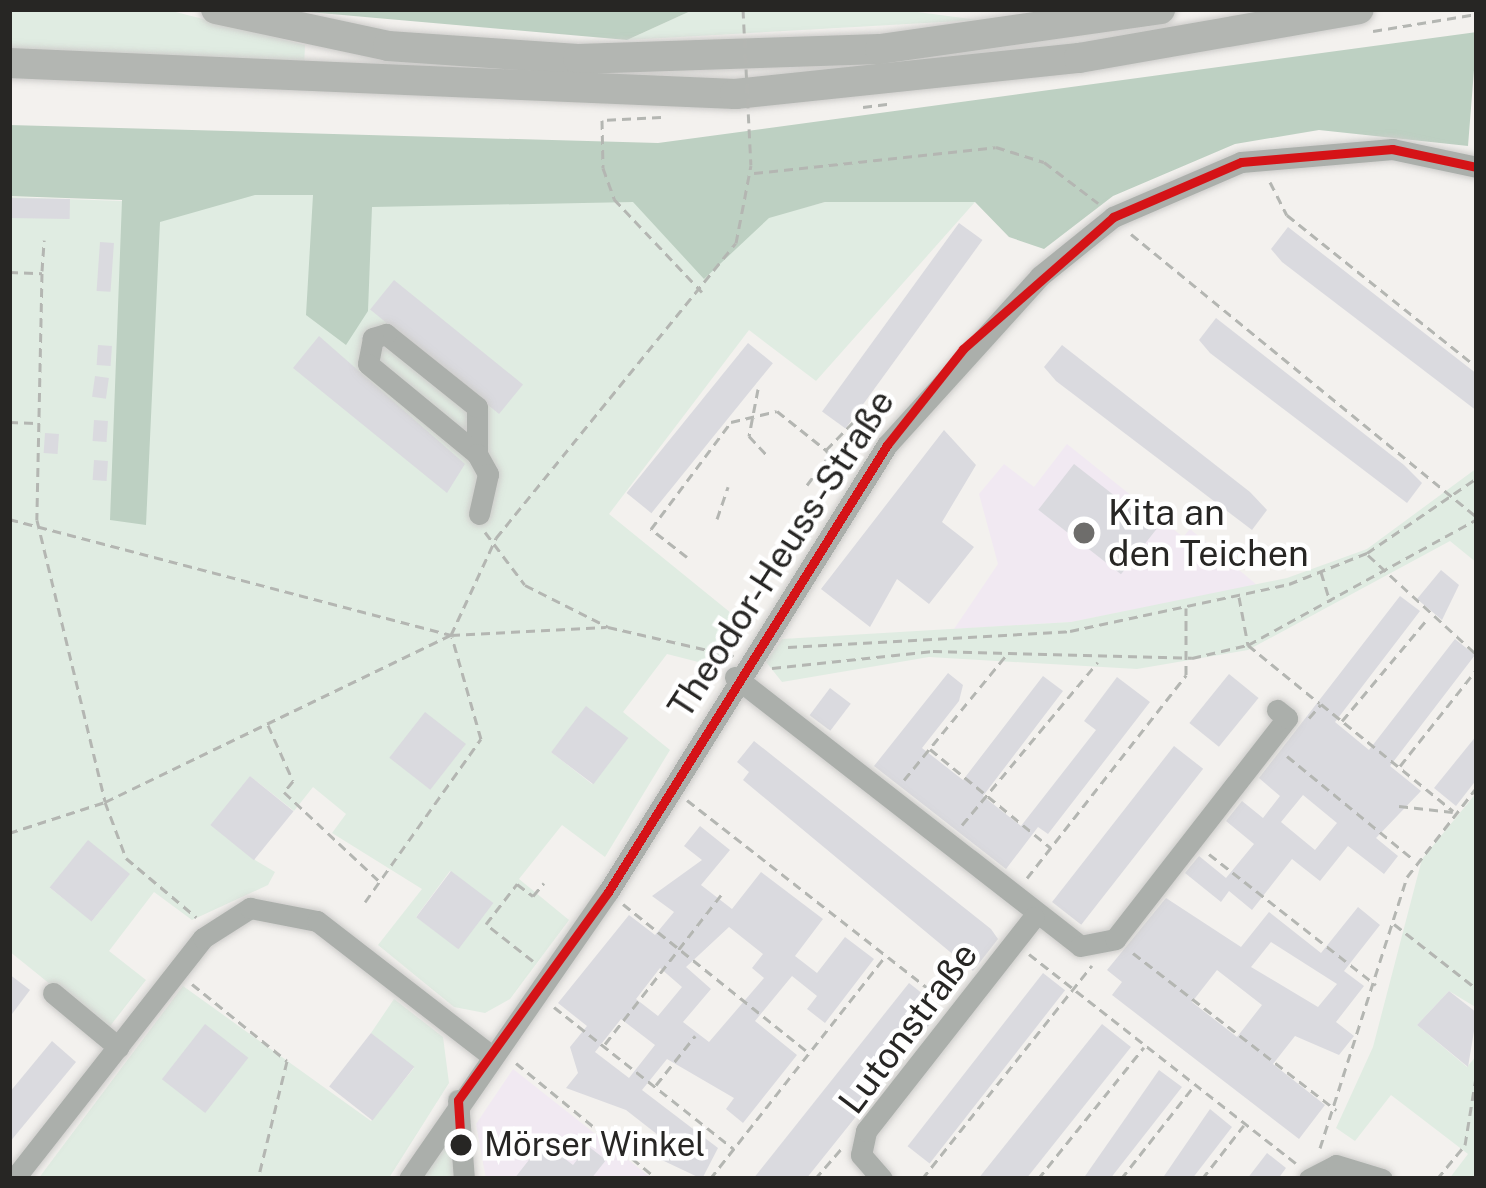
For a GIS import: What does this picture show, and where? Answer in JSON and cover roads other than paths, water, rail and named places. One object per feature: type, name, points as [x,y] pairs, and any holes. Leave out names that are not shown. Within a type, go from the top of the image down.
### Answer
[{"type":"highway","points":[[216,9],[430,50],[732,58],[1160,9]]},
{"type":"highway","points":[[9,64],[735,94],[1079,58],[1359,9]]},
{"type":"street","name":"Theodor-Heuss-Straße","points":[[409,1179],[458,1100],[608,892],[741,668],[898,430],[963,349],[1113,217],[1258,159],[1392,148],[1477,167]]},
{"type":"street","points":[[477,454],[477,406],[386,334],[373,338],[364,359],[477,454],[488,475],[479,514]]},
{"type":"street","points":[[741,668],[888,800],[1034,917],[1080,946],[1115,939],[1288,718],[1277,710]]},
{"type":"street","points":[[14,1179],[211,930],[250,908],[298,911],[496,1053]]},
{"type":"street","name":"Lutonstraße","points":[[882,1179],[860,1156],[866,1131],[1034,917]]},
{"type":"street","points":[[53,993],[118,1047]]},
{"type":"street","points":[[458,1100],[464,1179]]},
{"type":"street","points":[[1311,1177],[1336,1165],[1382,1179]]},
{"type":"place","name":"Kita an den Teichen","points":[[1084,533]]},
{"type":"place","name":"Mörser Winkel","points":[[461,1145]]}]
